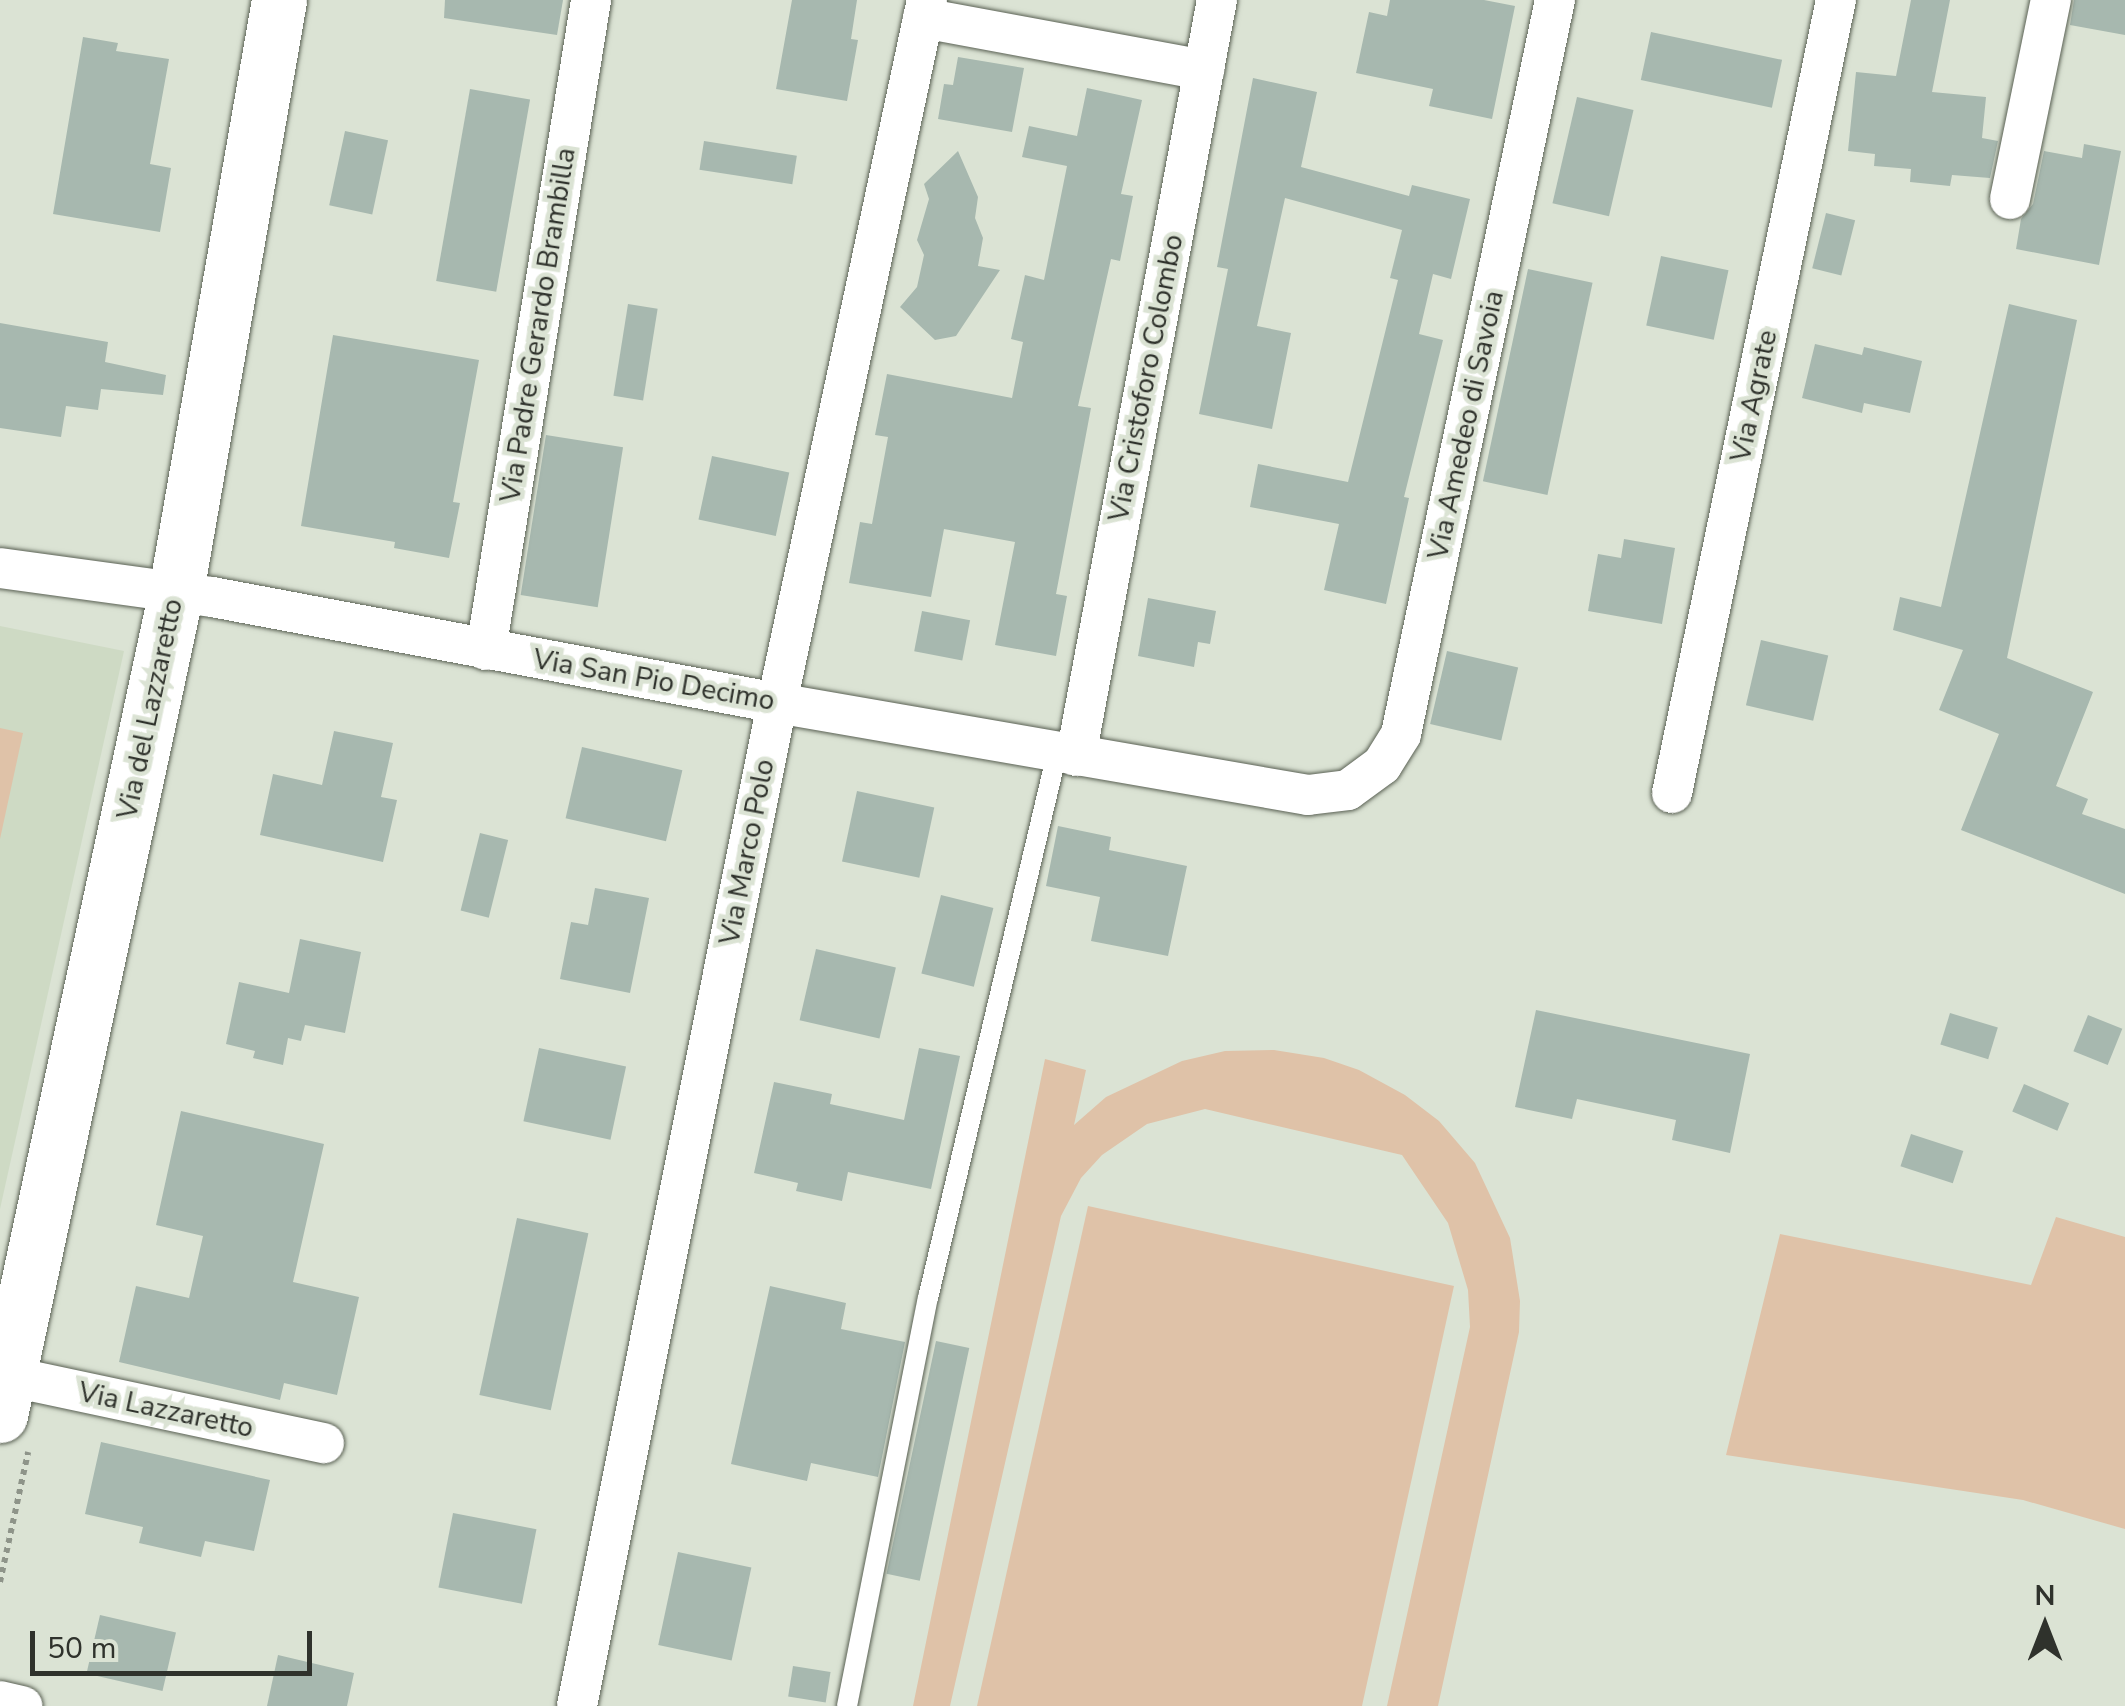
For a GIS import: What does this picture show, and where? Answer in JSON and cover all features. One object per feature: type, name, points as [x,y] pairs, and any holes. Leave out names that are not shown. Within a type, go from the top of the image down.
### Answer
[{"type":"street","name":"Via del Lazzaretto","points":[[4,1395],[176,591],[279,0]]},
{"type":"street","name":"Via Padre Gerardo Brambilla","points":[[486,650],[590,0]]},
{"type":"street","name":"Via Cristoforo Colombo","points":[[1066,754],[1217,0]]},
{"type":"street","name":"Via Amedeo di Savoia","points":[[1308,795],[1348,790],[1382,766],[1401,734],[1554,0]]},
{"type":"street","name":"Via Agrate","points":[[1672,792],[1836,0]]},
{"type":"street","points":[[2010,199],[2051,0]]},
{"type":"street","points":[[925,9],[1204,70]]},
{"type":"street","name":"Via Marco Polo","points":[[577,1706],[777,703],[925,9]]},
{"type":"street","name":"Via San Pio Decimo","points":[[0,568],[176,591],[777,703],[1308,795]]},
{"type":"street","name":"Via Lazzaretto","points":[[4,1395],[324,1443]]},
{"type":"street","points":[[0,1701],[22,1706]]},
{"type":"lane","points":[[847,1706],[928,1298],[1066,754]]},
{"type":"shaded area","points":[[0,626],[124,651],[0,1209]]},
{"type":"shaded area","points":[[0,728],[23,733],[0,839]]},
{"type":"shaded area","points":[[1274,1050],[1324,1058],[1359,1070],[1405,1095],[1439,1121],[1475,1163],[1510,1238],[1520,1301],[1519,1332],[1438,1706],[1387,1706],[1470,1327],[1468,1290],[1448,1223],[1402,1155],[1205,1109],[1147,1124],[1102,1155],[1081,1178],[1061,1216],[950,1706],[913,1706],[1045,1059],[1086,1070],[1074,1125],[1106,1097],[1182,1061],[1225,1051]]},
{"type":"shaded area","points":[[1088,1206],[1454,1286],[1362,1706],[977,1706]]},
{"type":"shaded area","points":[[2056,1217],[2125,1237],[2125,1529],[2023,1500],[1726,1455],[1780,1234],[2031,1285]]},
{"type":"building","points":[[445,0],[563,0],[557,35],[444,18]]},
{"type":"building","points":[[792,0],[857,0],[851,39],[858,40],[847,101],[776,89]]},
{"type":"building","points":[[1390,0],[1484,0],[1515,6],[1492,119],[1429,106],[1433,89],[1356,73],[1369,12],[1387,16]]},
{"type":"building","points":[[1911,0],[1950,0],[1932,92],[1986,97],[1982,138],[1998,141],[1990,178],[1952,175],[1950,186],[1910,182],[1911,169],[1874,166],[1875,154],[1848,151],[1856,72],[1896,76]]},
{"type":"building","points":[[2074,0],[2125,0],[2125,35],[2070,25]]},
{"type":"building","points":[[1651,32],[1782,60],[1772,108],[1641,80]]},
{"type":"building","points":[[83,37],[118,43],[116,51],[169,59],[150,164],[171,168],[160,232],[53,214]]},
{"type":"building","points":[[958,57],[1024,68],[1012,132],[938,119],[944,84],[953,85]]},
{"type":"building","points":[[1253,78],[1317,92],[1301,167],[1409,196],[1412,185],[1470,199],[1451,279],[1433,274],[1419,334],[1443,340],[1404,497],[1409,498],[1386,604],[1324,590],[1339,524],[1250,507],[1258,464],[1348,482],[1398,280],[1390,278],[1402,230],[1285,198],[1257,326],[1291,333],[1272,429],[1199,414],[1228,269],[1217,267]]},
{"type":"building","points":[[1087,88],[1142,100],[1121,194],[1133,196],[1120,261],[1111,259],[1078,406],[1091,408],[1056,594],[1067,596],[1056,656],[995,645],[1015,542],[944,529],[931,597],[849,583],[860,522],[872,524],[888,437],[875,435],[887,374],[1012,398],[1023,342],[1011,339],[1025,275],[1044,280],[1067,166],[1022,157],[1029,126],[1077,136]]},
{"type":"building","points":[[470,89],[530,100],[496,292],[436,281]]},
{"type":"building","points":[[1577,97],[1634,110],[1609,216],[1552,203]]},
{"type":"building","points":[[345,131],[388,140],[372,214],[329,205]]},
{"type":"building","points":[[704,141],[797,156],[792,184],[699,170]]},
{"type":"building","points":[[2084,144],[2121,151],[2099,265],[2016,249],[2021,219],[2033,204],[2044,151],[2082,158]]},
{"type":"building","points":[[958,151],[978,197],[975,218],[983,238],[978,266],[1000,270],[956,336],[935,340],[900,307],[917,287],[924,255],[917,240],[929,199],[924,184]]},
{"type":"building","points":[[1826,213],[1855,220],[1841,276],[1812,268]]},
{"type":"building","points":[[1661,256],[1728,270],[1714,340],[1646,325]]},
{"type":"building","points":[[1528,269],[1593,283],[1547,495],[1483,481]]},
{"type":"building","points":[[628,304],[658,309],[643,401],[613,396]]},
{"type":"building","points":[[2009,304],[2077,320],[2007,658],[2093,692],[2056,786],[2088,799],[2082,814],[2125,829],[2125,894],[1961,830],[1999,734],[1939,710],[1963,650],[1893,630],[1900,597],[1941,607]]},
{"type":"building","points":[[0,323],[108,342],[105,362],[166,375],[163,395],[101,389],[98,410],[66,406],[61,437],[0,428]]},
{"type":"building","points":[[333,335],[479,360],[453,502],[460,503],[449,558],[394,548],[395,542],[301,526]]},
{"type":"building","points":[[1815,344],[1862,355],[1864,347],[1922,361],[1910,413],[1864,403],[1862,413],[1802,398]]},
{"type":"building","points":[[546,435],[623,447],[598,607],[521,595]]},
{"type":"building","points":[[712,456],[789,472],[776,536],[698,520]]},
{"type":"building","points":[[1624,539],[1675,548],[1662,624],[1588,611],[1598,554],[1621,558]]},
{"type":"building","points":[[1148,598],[1216,611],[1210,644],[1198,642],[1194,667],[1138,656]]},
{"type":"building","points":[[922,611],[970,620],[962,661],[914,651]]},
{"type":"building","points":[[1761,640],[1828,656],[1813,721],[1746,705]]},
{"type":"building","points":[[1447,651],[1518,667],[1501,740],[1430,724]]},
{"type":"building","points":[[334,731],[393,743],[381,797],[397,800],[383,862],[260,835],[273,774],[322,785]]},
{"type":"building","points":[[582,747],[682,770],[666,841],[566,818]]},
{"type":"building","points":[[857,791],[934,807],[919,878],[842,861]]},
{"type":"building","points":[[1058,826],[1111,837],[1109,850],[1187,866],[1168,956],[1091,941],[1100,897],[1046,886]]},
{"type":"building","points":[[480,833],[508,840],[489,918],[461,911]]},
{"type":"building","points":[[595,888],[649,898],[630,993],[560,979],[571,922],[588,925]]},
{"type":"building","points":[[941,895],[993,908],[974,987],[921,974]]},
{"type":"building","points":[[300,939],[361,952],[345,1033],[305,1025],[301,1041],[288,1038],[283,1065],[253,1058],[255,1051],[226,1044],[239,982],[289,993]]},
{"type":"building","points":[[816,949],[896,967],[879,1039],[800,1020]]},
{"type":"building","points":[[1536,1010],[1750,1054],[1730,1153],[1672,1140],[1676,1120],[1577,1099],[1572,1119],[1515,1107]]},
{"type":"building","points":[[1950,1013],[1998,1028],[1988,1059],[1940,1045]]},
{"type":"building","points":[[2088,1015],[2122,1029],[2108,1065],[2073,1051]]},
{"type":"building","points":[[539,1048],[626,1067],[610,1140],[523,1121]]},
{"type":"building","points":[[919,1048],[960,1056],[931,1189],[848,1172],[842,1201],[796,1191],[798,1183],[754,1173],[774,1082],[832,1094],[830,1104],[904,1120]]},
{"type":"building","points":[[2024,1084],[2069,1103],[2057,1131],[2012,1112]]},
{"type":"building","points":[[181,1111],[324,1144],[293,1282],[359,1297],[337,1395],[284,1383],[280,1400],[119,1362],[136,1286],[189,1298],[203,1236],[156,1225]]},
{"type":"building","points":[[1911,1134],[1963,1151],[1953,1183],[1900,1166]]},
{"type":"building","points":[[517,1218],[588,1233],[551,1410],[479,1395]]},
{"type":"building","points":[[770,1286],[846,1303],[841,1329],[905,1342],[878,1477],[811,1463],[807,1481],[731,1464]]},
{"type":"building","points":[[936,1341],[969,1348],[920,1581],[887,1574]]},
{"type":"building","points":[[101,1442],[270,1480],[254,1551],[205,1541],[201,1557],[139,1543],[143,1527],[85,1514]]},
{"type":"building","points":[[453,1513],[536,1529],[522,1604],[438,1588]]},
{"type":"building","points":[[678,1552],[751,1568],[732,1661],[658,1645]]},
{"type":"building","points":[[100,1615],[176,1633],[163,1691],[87,1673]]},
{"type":"building","points":[[278,1655],[354,1673],[347,1706],[267,1706]]},
{"type":"building","points":[[793,1666],[831,1672],[826,1703],[788,1697]]}]
